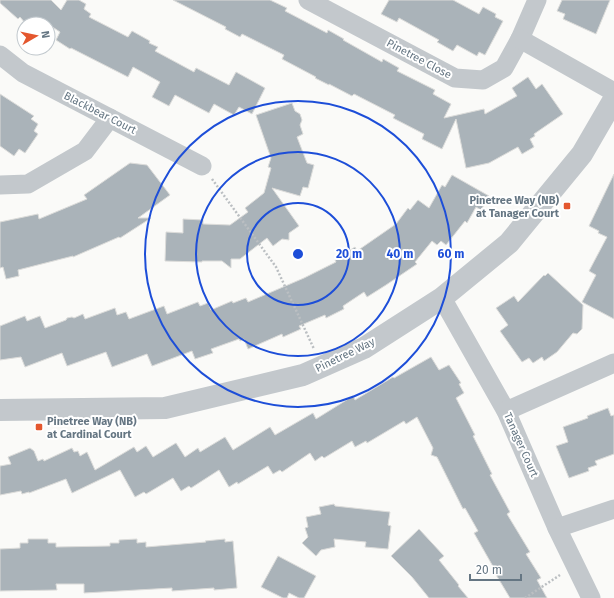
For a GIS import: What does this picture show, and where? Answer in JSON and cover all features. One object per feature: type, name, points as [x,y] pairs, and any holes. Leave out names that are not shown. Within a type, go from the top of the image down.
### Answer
[{"type":"street","name":"Pinetree Close","points":[[308,0],[455,78],[483,80],[504,68],[520,39],[537,0]]},
{"type":"street","points":[[520,39],[614,92]]},
{"type":"street","name":"Blackbear Court","points":[[0,55],[24,73],[202,166]]},
{"type":"street","name":"Pinetree Way","points":[[0,410],[165,408],[303,375],[364,348],[442,298],[508,243],[582,154],[614,99]]},
{"type":"street","points":[[0,185],[28,184],[85,151],[110,118]]},
{"type":"street","name":"Tanager Court","points":[[442,298],[506,411],[557,528],[591,598]]},
{"type":"street","points":[[506,411],[614,363]]},
{"type":"street","points":[[557,528],[614,509]]},
{"type":"path","points":[[202,166],[276,267],[322,366]]},
{"type":"path","points":[[525,598],[567,571],[577,569]]},
{"type":"building","points":[[0,0],[51,0],[61,10],[67,0],[79,0],[86,4],[84,9],[91,14],[89,17],[128,37],[132,31],[150,41],[149,43],[158,47],[155,51],[194,72],[196,68],[229,85],[236,72],[265,88],[252,114],[239,107],[234,115],[214,104],[209,113],[175,95],[169,106],[152,97],[160,82],[133,67],[128,77],[71,48],[70,49],[56,40],[60,32],[56,29],[56,16],[16,16],[16,17],[0,3]]},
{"type":"building","points":[[173,0],[270,0],[287,8],[285,11],[327,33],[328,30],[382,62],[383,59],[399,68],[397,71],[435,90],[433,94],[451,104],[444,118],[484,109],[485,114],[517,96],[512,88],[528,77],[536,89],[542,84],[563,114],[534,134],[535,136],[530,139],[534,147],[522,154],[518,147],[489,163],[466,168],[456,119],[442,149],[422,139],[424,134],[393,118],[395,115],[354,94],[352,96],[315,78],[316,77],[282,59],[284,55],[242,34],[240,37],[225,29],[226,27]]},
{"type":"building","points":[[389,0],[453,0],[479,14],[483,7],[496,14],[495,17],[503,21],[485,55],[479,52],[477,56],[457,45],[453,51],[437,42],[439,40],[399,18],[397,22],[381,14]]},
{"type":"building","points":[[562,0],[610,0],[596,34],[563,19],[565,14],[557,11]]},
{"type":"building","points":[[0,94],[34,116],[31,119],[38,124],[34,131],[38,134],[25,153],[19,149],[14,156],[0,146]]},
{"type":"building","points":[[292,103],[295,111],[300,114],[302,120],[300,125],[303,134],[297,137],[307,163],[314,165],[308,188],[303,187],[300,196],[272,188],[299,226],[289,233],[289,240],[282,239],[273,246],[267,238],[240,259],[231,259],[231,268],[222,261],[165,261],[166,232],[183,233],[183,219],[203,220],[203,224],[230,225],[248,212],[245,208],[264,193],[271,168],[268,167],[271,158],[256,115]]},
{"type":"building","points":[[130,163],[147,165],[170,195],[138,218],[151,218],[120,238],[119,237],[73,257],[18,270],[19,276],[6,279],[3,267],[0,268],[0,222],[38,214],[39,219],[87,199],[84,195]]},
{"type":"building","points":[[614,174],[614,319],[582,302],[596,275],[589,271],[607,237],[598,233],[599,231],[589,226]]},
{"type":"building","points":[[452,175],[489,196],[481,210],[476,207],[467,223],[465,221],[446,245],[441,241],[437,245],[432,241],[415,262],[417,264],[386,285],[367,297],[364,292],[343,306],[344,309],[326,318],[325,315],[299,326],[301,329],[283,337],[282,334],[248,349],[244,339],[240,341],[239,339],[211,349],[213,353],[195,359],[192,351],[152,366],[147,354],[112,367],[106,352],[67,366],[62,353],[25,367],[21,357],[0,360],[0,326],[25,316],[27,321],[40,316],[45,328],[66,320],[67,318],[74,318],[83,314],[85,319],[115,308],[117,315],[126,312],[129,319],[164,306],[167,314],[198,302],[200,306],[208,303],[211,310],[232,301],[233,303],[246,298],[248,302],[304,278],[336,262],[335,260],[355,247],[357,251],[396,224],[408,208],[410,210],[418,200],[429,208],[442,185],[445,187]]},
{"type":"building","points":[[548,273],[583,305],[582,329],[577,334],[573,333],[557,352],[544,361],[542,357],[533,363],[529,358],[522,362],[500,331],[508,325],[496,308],[514,296],[518,302],[544,275],[545,276]]},
{"type":"building","points":[[431,357],[439,370],[449,365],[461,383],[459,384],[464,393],[456,398],[475,435],[473,436],[492,474],[490,475],[510,512],[507,514],[530,552],[526,554],[541,578],[537,580],[547,598],[510,598],[474,533],[478,531],[465,508],[463,509],[437,457],[431,455],[433,448],[417,417],[406,424],[404,421],[367,443],[366,441],[355,447],[352,441],[324,458],[322,456],[315,461],[310,453],[282,472],[280,470],[273,474],[268,466],[238,484],[237,482],[229,487],[219,470],[191,488],[189,486],[181,491],[173,478],[146,494],[144,492],[135,497],[120,470],[72,493],[66,479],[29,493],[22,494],[21,491],[0,495],[0,466],[11,464],[8,457],[30,448],[34,451],[38,461],[43,459],[44,461],[72,448],[74,452],[78,451],[80,456],[87,452],[95,470],[134,447],[137,452],[146,446],[153,457],[176,443],[185,457],[198,448],[200,452],[225,437],[233,450],[270,427],[275,435],[313,413],[316,419],[353,396],[355,400],[393,377],[394,378]]},
{"type":"building","points":[[608,408],[611,416],[614,415],[614,454],[595,461],[597,465],[588,468],[589,471],[569,478],[556,446],[568,442],[563,427],[588,418],[587,416]]},
{"type":"building","points":[[334,504],[335,506],[390,512],[388,525],[391,526],[388,549],[365,547],[366,542],[334,539],[335,547],[321,550],[316,556],[302,543],[308,537],[305,528],[308,527],[306,517],[321,514],[319,507]]},
{"type":"building","points":[[419,529],[444,556],[439,560],[468,598],[429,598],[412,577],[391,556]]},
{"type":"building","points":[[28,539],[48,539],[48,543],[56,543],[56,547],[110,546],[110,543],[119,543],[119,540],[137,539],[137,543],[146,542],[146,547],[225,539],[225,542],[233,541],[237,588],[172,591],[172,588],[84,593],[84,584],[56,584],[57,590],[0,591],[0,549],[20,548],[20,543],[28,543]]},
{"type":"building","points":[[278,556],[316,576],[304,598],[299,598],[289,593],[287,598],[283,598],[261,587]]},
{"type":"place","name":"Pinetree Way (NB) at Tanager Court","points":[[567,206]]},
{"type":"place","name":"Pinetree Way (NB) at Cardinal Court","points":[[39,427]]}]
